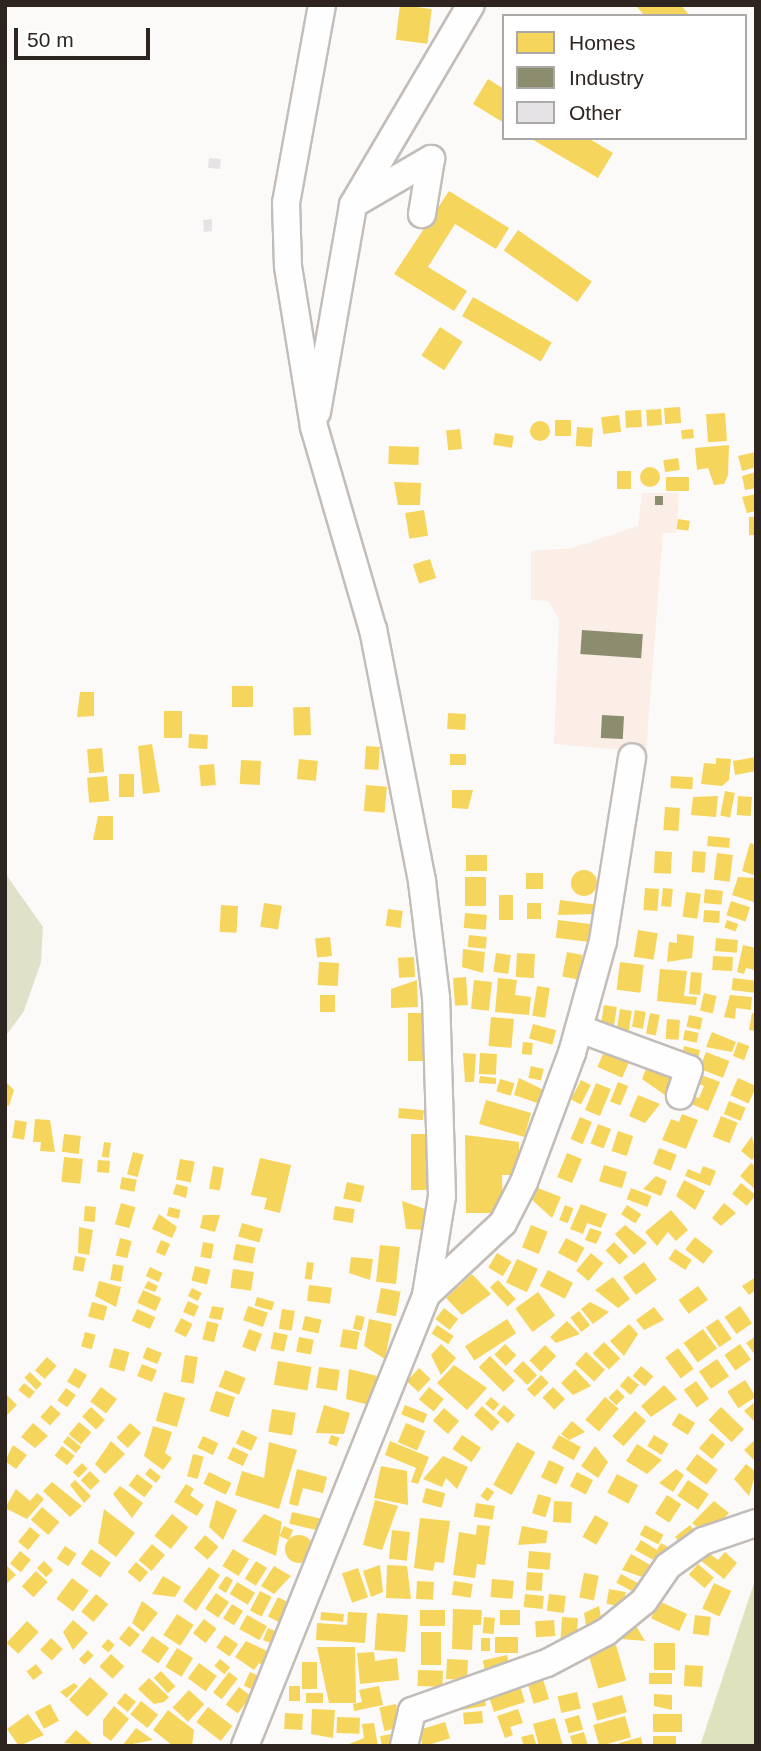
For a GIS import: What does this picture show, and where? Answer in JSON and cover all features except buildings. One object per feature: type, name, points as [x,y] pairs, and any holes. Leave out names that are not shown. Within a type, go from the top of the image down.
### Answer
[{"type":"street","points":[[245,1746],[426,1295],[442,1196],[436,997],[422,881],[373,630],[314,427],[288,265],[286,203],[322,5]]},
{"type":"street","points":[[314,427],[353,205],[471,5]]},
{"type":"street","points":[[353,205],[431,159],[422,214]]},
{"type":"street","points":[[426,1295],[503,1223],[580,1030],[603,942],[632,757]]},
{"type":"street","points":[[580,1030],[689,1069],[680,1095]]},
{"type":"street","points":[[404,1746],[412,1711],[547,1663],[606,1632],[644,1601],[668,1566],[703,1541],[756,1522]]},
{"type":"shaded area","points":[[642,493],[679,493],[676,533],[663,533],[646,752],[554,744],[559,619],[548,601],[531,600],[531,551],[572,548],[638,526]]},
{"type":"green space","points":[[5,873],[43,927],[41,962],[24,1011],[5,1037]]},
{"type":"green space","points":[[756,1577],[756,1746],[700,1746]]}]
